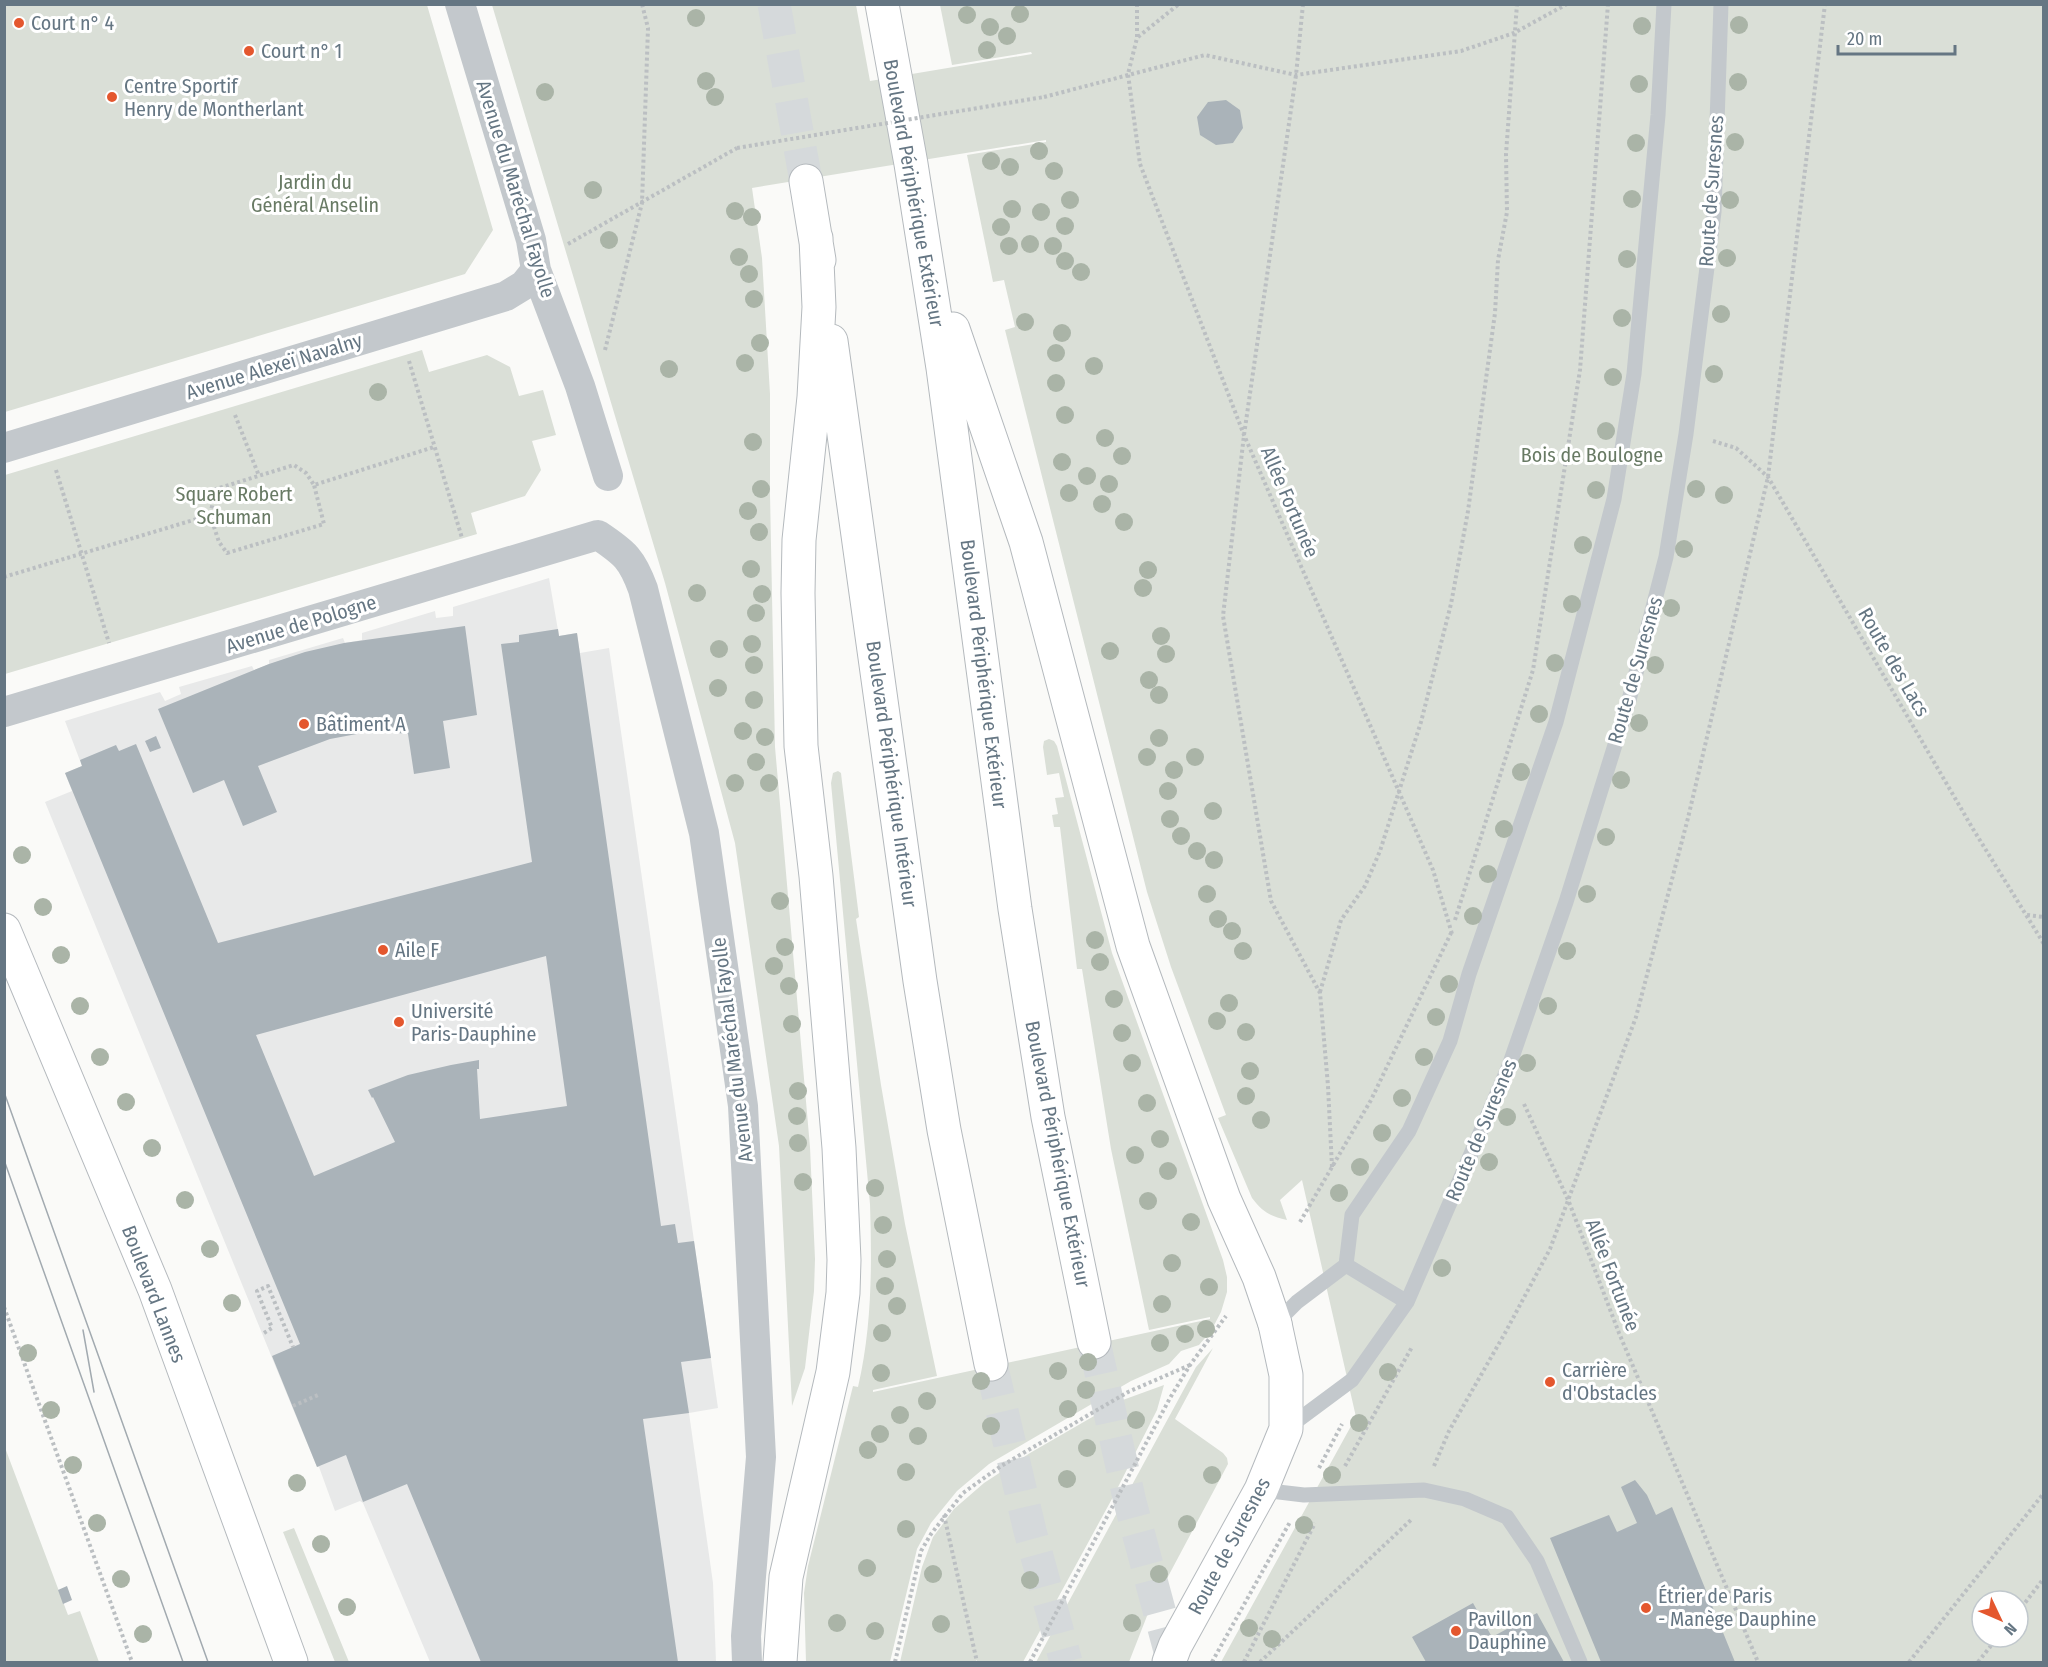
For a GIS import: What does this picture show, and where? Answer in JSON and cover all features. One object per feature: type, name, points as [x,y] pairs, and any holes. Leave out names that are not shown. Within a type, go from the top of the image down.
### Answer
[{"type":"main road","name":"Boulevard Périphérique Extérieur","points":[[882,4],[918,207],[943,368],[1015,909],[1048,1117],[1094,1342]]},
{"type":"main road","name":"Boulevard Périphérique Intérieur","points":[[807,181],[852,479],[920,981],[944,1130],[991,1364]]},
{"type":"main road","name":"Route de Suresnes","points":[[918,207],[935,276],[1026,542],[1133,946],[1224,1199],[1259,1277],[1275,1324],[1286,1375],[1286,1429],[1261,1490],[1174,1657]]},
{"type":"main road","points":[[780,1662],[786,1576],[833,1372],[842,1304],[844,1260],[837,1125],[816,876],[801,746],[799,540],[814,397],[819,307],[816,238]]},
{"type":"main road","name":"Boulevard Lannes","points":[[4,930],[154,1290],[291,1662]]},
{"type":"street","name":"Avenue du Maréchal Fayolle","points":[[460,4],[531,240],[536,270],[580,386],[608,476]]},
{"type":"street","name":"Avenue Alexeï Navalny","points":[[4,448],[506,296],[524,285],[536,270]]},
{"type":"street","name":"Avenue du Maréchal Fayolle","points":[[598,535],[618,548],[634,566],[643,589],[704,833],[743,1106],[761,1457],[746,1636],[747,1662]]},
{"type":"street","name":"Avenue de Pologne","points":[[4,712],[598,535]]},
{"type":"lane","points":[[1275,1324],[1298,1302],[1346,1264],[1352,1215],[1409,1131],[1450,1041],[1469,974],[1556,722],[1614,499],[1634,374],[1658,115],[1664,4]]},
{"type":"lane","name":"Route de Suresnes","points":[[1286,1429],[1352,1380],[1407,1302],[1509,1066],[1566,902],[1629,700],[1666,557],[1686,434],[1714,212],[1720,4]]},
{"type":"lane","points":[[1346,1264],[1407,1302]]},
{"type":"lane","points":[[1261,1490],[1304,1495],[1424,1490],[1465,1499],[1507,1517],[1537,1562],[1580,1662]]},
{"type":"path","points":[[580,386],[598,379],[642,203],[648,28],[642,4]]},
{"type":"path","points":[[1128,74],[1137,38],[1137,4]]},
{"type":"path","points":[[1137,38],[1179,4]]},
{"type":"path","points":[[1303,4],[1296,75],[1244,435],[1222,616],[1271,902],[1320,993]]},
{"type":"path","points":[[1332,1168],[1320,993],[1341,920],[1365,886],[1380,850],[1421,722],[1451,604],[1468,511],[1495,313],[1498,260],[1507,212],[1506,154],[1517,4]]},
{"type":"path","points":[[558,249],[736,148],[1044,97],[1205,55],[1296,75],[1461,51],[1514,33],[1567,4]]},
{"type":"path","points":[[1300,1222],[1371,1100],[1451,932],[1533,670],[1580,370],[1608,4]]},
{"type":"path","points":[[1260,1662],[1418,1514],[1424,1490],[1449,1431],[1550,1249],[1636,1017],[1688,818],[1768,477],[1825,4]]},
{"type":"path","name":"Allée Fortunée","points":[[1128,74],[1140,164],[1244,435],[1433,870],[1451,932]]},
{"type":"path","points":[[407,355],[462,538]]},
{"type":"path","points":[[232,407],[259,476]]},
{"type":"path","name":"Route des Lacs","points":[[1686,434],[1736,448],[1768,477],[1973,829],[2043,944]]},
{"type":"path","points":[[314,485],[435,447]]},
{"type":"path","points":[[53,460],[109,643]]},
{"type":"path","points":[[294,465],[306,473],[314,485],[324,524],[227,553],[219,542],[210,514],[216,489],[294,465]]},
{"type":"path","points":[[4,577],[210,514]]},
{"type":"path","points":[[2026,915],[2043,917]]},
{"type":"path","name":"Allée Fortunée","points":[[1518,1111],[1522,1100],[1569,1202],[1619,1333],[1758,1662]]},
{"type":"path","points":[[264,1333],[272,1328],[258,1291],[268,1286],[293,1347]]},
{"type":"path","points":[[4,1307],[132,1662]]},
{"type":"path","points":[[1030,1662],[1170,1398],[1190,1365],[1226,1316]]},
{"type":"path","points":[[1244,1662],[1329,1494],[1415,1342]]},
{"type":"path","points":[[895,1662],[921,1551],[944,1515],[963,1493],[1001,1466],[1128,1392],[1190,1365]]},
{"type":"path","points":[[293,1406],[318,1395]]},
{"type":"path","points":[[1909,1662],[2043,1493]]},
{"type":"path","points":[[944,1515],[977,1662]]},
{"type":"path","points":[[2030,1596],[2043,1578]]},
{"type":"path","points":[[1978,1662],[1988,1649]]},
{"type":"shaded area","name":"Université Paris-Dauphine","points":[[549,578],[559,636],[577,633],[580,653],[609,648],[718,1408],[689,1413],[713,1583],[716,1662],[430,1662],[363,1503],[360,1501],[335,1511],[319,1467],[317,1467],[295,1414],[45,802],[72,791],[65,773],[82,766],[65,721],[160,692],[165,701],[181,694],[179,687],[252,666],[254,670],[269,664],[269,660],[343,638],[345,643],[362,640],[362,633],[435,611],[436,618],[453,616],[453,607]]},
{"type":"green space","name":"Jardin du Général Anselin","points":[[4,5],[427,5],[493,230],[465,274],[5,412]]},
{"type":"green space","name":"Bois de Boulogne","points":[[492,5],[856,5],[870,81],[1032,54],[1031,52],[952,65],[940,5],[2043,5],[2043,1662],[1221,1662],[1356,1417],[1302,1180],[1280,1200],[1287,1220],[1263,1210],[1252,1198],[1218,1118],[1226,1115],[1171,967],[1147,892],[1005,330],[1015,327],[1004,280],[993,282],[967,155],[1046,142],[1046,140],[752,188],[762,258],[770,394],[775,747],[810,1147],[815,1259],[814,1291],[805,1368],[792,1406],[779,1146],[735,843],[665,583]]},
{"type":"green space","name":"Square Robert Schuman","points":[[422,350],[429,372],[487,355],[510,367],[519,396],[543,390],[556,435],[532,441],[541,470],[525,496],[471,513],[477,534],[5,674],[5,475]]},
{"type":"green space","points":[[1049,739],[1057,746],[1112,953],[1223,1260],[1227,1277],[1227,1292],[1221,1312],[1211,1331],[1199,1345],[1181,1351],[1169,1364],[1131,1381],[989,1464],[957,1491],[931,1523],[917,1549],[890,1662],[806,1662],[804,1593],[808,1566],[853,1386],[858,1387],[863,1365],[871,1273],[870,1204],[831,783],[833,773],[838,771],[841,773],[859,917],[856,919],[881,1085],[905,1224],[937,1376],[873,1390],[873,1392],[1210,1319],[1210,1317],[1149,1330],[1111,1149],[1082,969],[1077,969],[1060,827],[1054,827],[1052,815],[1058,814],[1055,798],[1064,797],[1059,773],[1047,775],[1043,747],[1044,741]]},
{"type":"green space","points":[[1213,1348],[1175,1419],[1223,1453],[1228,1464],[1147,1616],[1129,1662],[1036,1662],[1196,1367]]},
{"type":"green space","points":[[1164,1385],[1157,1410],[1113,1497],[1023,1662],[978,1662],[976,1660],[976,1662],[900,1662],[922,1567],[933,1537],[954,1509],[984,1483],[1030,1453],[1120,1401]]},
{"type":"green space","points":[[4,1445],[68,1615],[80,1611],[99,1662],[5,1662]]},
{"type":"green space","points":[[294,1528],[349,1662],[335,1662],[283,1532]]},
{"type":"building","points":[[1226,100],[1240,110],[1243,128],[1233,143],[1216,145],[1200,135],[1197,117],[1208,102]]},
{"type":"building","name":"Bâtiment A","points":[[465,626],[477,715],[443,721],[450,768],[414,774],[408,734],[397,733],[389,728],[330,739],[258,766],[277,812],[243,826],[224,780],[193,793],[158,709],[269,664],[305,652],[344,643]]},
{"type":"building","points":[[558,629],[559,636],[577,633],[661,1226],[675,1224],[678,1243],[694,1241],[711,1358],[681,1362],[689,1413],[643,1419],[678,1662],[481,1662],[407,1484],[363,1502],[346,1455],[317,1467],[272,1356],[300,1344],[65,773],[82,766],[80,760],[116,745],[119,751],[136,744],[218,943],[532,862],[501,644],[519,642],[519,635]],"holes":[[[546,956],[567,1106],[480,1119],[477,1069],[479,1069],[479,1060],[408,1075],[368,1090],[395,1142],[314,1176],[256,1035]]]},
{"type":"building","points":[[156,736],[161,748],[150,752],[145,741]]},
{"type":"building","name":"Étrier de Paris - Manège Dauphine","points":[[1635,1480],[1647,1495],[1656,1515],[1672,1507],[1735,1662],[1601,1662],[1550,1538],[1609,1515],[1617,1532],[1637,1523],[1621,1487]]},
{"type":"building","points":[[67,1586],[72,1600],[63,1604],[58,1590]]},
{"type":"building","name":"Pavillon Dauphine","points":[[1473,1603],[1492,1637],[1537,1613],[1564,1662],[1426,1662],[1412,1637]]},
{"type":"tunnel","points":[[774,4],[806,181]]},
{"type":"tunnel","points":[[1094,1342],[1130,1502],[1173,1662]]},
{"type":"tunnel","points":[[991,1364],[1030,1531],[1066,1662]]},
{"type":"tram line","points":[[4,1092],[208,1662]]},
{"type":"tram line","points":[[4,1160],[183,1662]]},
{"type":"tram line","points":[[83,1330],[94,1392]]},
{"type":"place","name":"Court n° 4","points":[[19,23]]},
{"type":"place","name":"Court n° 1","points":[[249,51]]},
{"type":"place","name":"Centre Sportif Henry de Montherlant","points":[[112,97]]},
{"type":"place","name":"Bâtiment A","points":[[304,724]]},
{"type":"place","name":"Aile F","points":[[383,950]]},
{"type":"place","name":"Université Paris-Dauphine","points":[[399,1022]]},
{"type":"place","name":"Carrière d'Obstacles","points":[[1550,1382]]},
{"type":"place","name":"Étrier de Paris - Manège Dauphine","points":[[1646,1608]]},
{"type":"place","name":"Pavillon Dauphine","points":[[1456,1631]]}]
